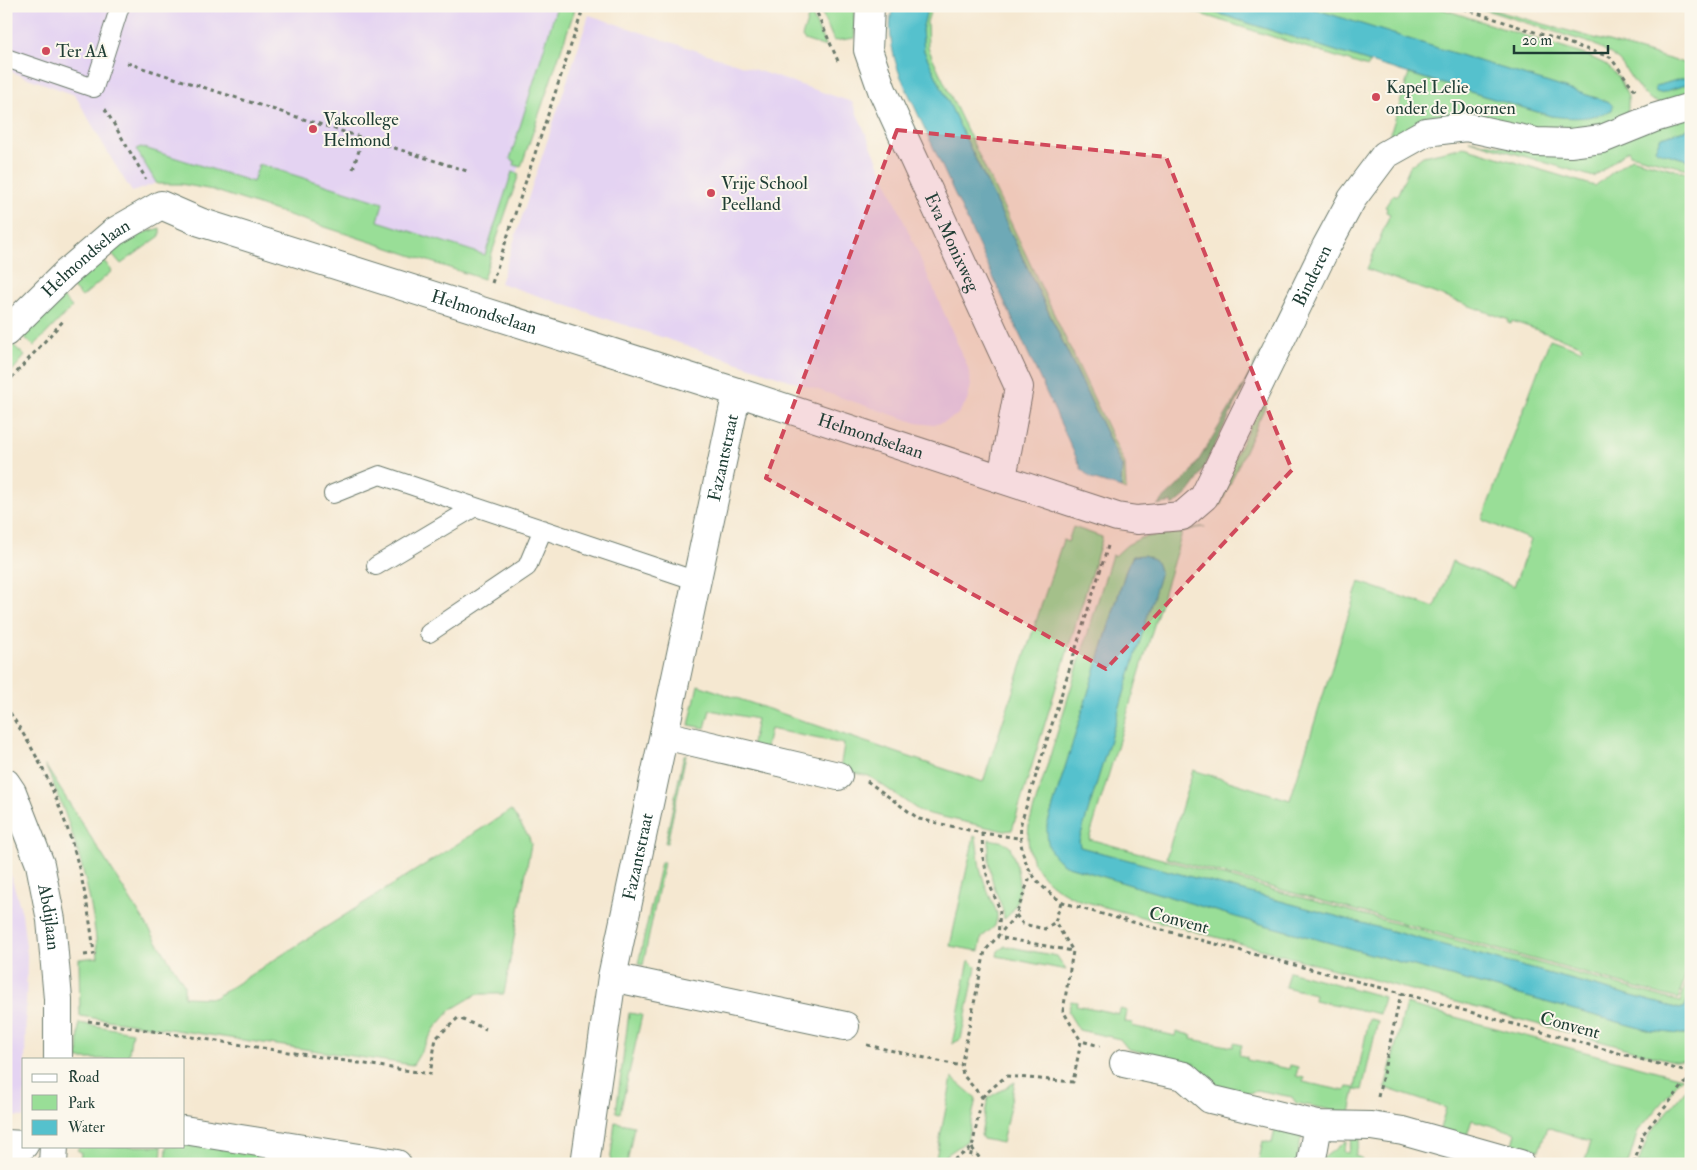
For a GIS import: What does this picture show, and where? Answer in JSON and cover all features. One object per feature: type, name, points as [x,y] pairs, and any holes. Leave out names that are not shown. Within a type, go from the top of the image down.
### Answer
[{"type":"street","name":"Eva Monixweg","points":[[870,6],[868,50],[882,90],[1019,387],[1002,478]]},
{"type":"street","name":"Binderen","points":[[1002,478],[1117,516],[1137,520],[1182,516],[1204,497],[1326,247],[1352,199],[1385,154],[1426,132],[1466,126],[1536,142],[1570,143],[1602,139],[1654,118],[1691,107]]},
{"type":"street","name":"Helmondselaan","points":[[6,332],[65,274],[114,232],[161,205],[200,222],[1002,478]]},
{"type":"street","name":"Fazantstraat","points":[[585,1164],[612,977],[737,392]]},
{"type":"street","points":[[664,735],[838,776]]},
{"type":"street","name":"Abdijlaan","points":[[6,783],[12,792],[40,864],[51,920],[58,1016],[58,1058]]},
{"type":"street","points":[[612,977],[845,1026]]},
{"type":"street","points":[[1124,1064],[1184,1076],[1210,1099],[1318,1125],[1371,1126],[1403,1131],[1520,1164]]},
{"type":"street","points":[[1311,1164],[1318,1125]]},
{"type":"street","points":[[185,1130],[397,1164]]},
{"type":"street","points":[[6,1144],[22,1145]]},
{"type":"street","points":[[53,1164],[54,1148]]},
{"type":"lane","points":[[6,58],[94,88],[120,6]]},
{"type":"lane","points":[[333,494],[380,475],[697,581]]},
{"type":"lane","points":[[376,566],[475,507]]},
{"type":"lane","points":[[429,633],[527,567],[543,529]]},
{"type":"path","points":[[482,311],[584,6]]},
{"type":"path","points":[[1456,6],[1610,57],[1654,118]]},
{"type":"path","points":[[105,56],[467,171]]},
{"type":"path","points":[[94,88],[161,205]]},
{"type":"path","points":[[353,169],[363,138]]},
{"type":"path","points":[[6,384],[66,318]]},
{"type":"path","name":"Convent","points":[[1117,516],[1021,823],[1020,838],[1023,859],[1031,874],[1046,890],[1062,901],[1087,910],[1401,993],[1691,1074]]},
{"type":"path","points":[[838,776],[867,781],[919,819],[982,833],[1020,838]]},
{"type":"path","points":[[982,833],[983,858],[988,883],[1000,910],[998,937]]},
{"type":"path","points":[[982,1096],[963,1075],[961,1066],[985,952],[1016,915],[1031,874]]},
{"type":"path","points":[[1016,915],[1023,924],[1046,929],[1055,922],[1062,901]]},
{"type":"path","points":[[1055,922],[1073,951],[1062,1011],[1081,1041],[1115,1050],[1124,1064]]},
{"type":"path","points":[[998,937],[1073,951]]},
{"type":"path","points":[[1371,1126],[1401,993]]},
{"type":"path","points":[[58,1016],[430,1074],[436,1038],[458,1018],[486,1029]]},
{"type":"path","points":[[845,1026],[843,1039],[961,1066]]},
{"type":"path","points":[[969,1164],[982,1096],[1006,1076],[1072,1082],[1081,1041]]},
{"type":"path","points":[[1634,1164],[1643,1134],[1691,1074]]},
{"type":"path","points":[[947,1164],[972,1148]]},
{"type":"path","points":[[972,1148],[984,1164]]},
{"type":"highlighted area","points":[[897,130],[1166,157],[1292,470],[1106,669],[766,478]]},
{"type":"shaded area","name":"Vakcollege Helmond","points":[[6,6],[573,6],[482,276],[189,181],[162,181],[132,192],[75,95],[6,70]]},
{"type":"shaded area","name":"Vrije School Peelland","points":[[589,15],[852,102],[968,368],[971,385],[967,401],[957,415],[933,425],[917,423],[500,283]]},
{"type":"shaded area","points":[[6,859],[22,913],[27,955],[25,1058],[22,1058],[22,1117],[6,1116]]},
{"type":"green space","points":[[557,6],[576,6],[521,167],[514,165],[515,161],[510,159]]},
{"type":"green space","points":[[789,6],[808,6],[826,47],[804,40],[802,37],[809,15],[791,9]]},
{"type":"green space","points":[[819,6],[854,6],[855,38],[834,41]]},
{"type":"green space","points":[[928,6],[932,6],[927,22],[928,48],[1125,464],[1126,490],[1121,488],[1122,467],[1118,458],[924,51],[922,30]]},
{"type":"green space","points":[[1175,6],[1195,6],[1370,62],[1368,67]]},
{"type":"green space","points":[[1304,6],[1433,6],[1588,56],[1605,64],[1619,77],[1628,97],[1628,109],[1625,116],[1597,127],[1581,130],[1390,135],[1409,74],[1551,116],[1613,106],[1609,102]]},
{"type":"green space","points":[[1473,6],[1479,6],[1691,65],[1691,76],[1656,86],[1660,93],[1691,83],[1691,92],[1668,102],[1654,101],[1643,93],[1620,62],[1597,46]]},
{"type":"green space","points":[[1691,116],[1691,128],[1661,137],[1655,149],[1691,161],[1691,170],[1630,154],[1628,150],[1594,177],[1469,140],[1545,154]]},
{"type":"green space","points":[[141,147],[253,182],[259,164],[383,203],[378,221],[485,255],[512,172],[519,174],[483,279],[213,190],[181,184],[157,184],[136,149]]},
{"type":"green space","points":[[1464,147],[1595,186],[1631,158],[1691,174],[1691,959],[1678,999],[1166,858],[1193,770],[1290,800],[1359,582],[1435,608],[1452,561],[1514,586],[1531,540],[1482,520],[1550,339],[1581,350],[1583,346],[1512,321],[1511,324],[1508,323],[1509,320],[1367,269],[1390,214],[1386,212],[1387,208],[1385,207],[1393,195],[1397,196],[1410,166],[1423,156]]},
{"type":"green space","points":[[160,228],[160,236],[121,264],[109,250],[131,237]]},
{"type":"green space","points":[[101,257],[112,271],[82,297],[69,284]]},
{"type":"green space","points":[[60,294],[72,307],[34,346],[21,334]]},
{"type":"green space","points":[[12,344],[25,356],[6,378],[6,350]]},
{"type":"green space","points":[[1262,351],[1197,481],[1188,493],[1173,506],[1172,502],[1157,505],[1191,473]]},
{"type":"green space","points":[[1264,398],[1268,400],[1220,506],[1212,503]]},
{"type":"green space","points":[[1073,527],[1102,537],[1102,539],[1012,830],[1004,831],[921,812],[869,776],[840,770],[844,744],[770,729],[765,753],[752,744],[757,719],[710,710],[705,728],[689,725],[698,685],[983,782],[1063,540],[1068,542]]},
{"type":"green space","points":[[1205,527],[1182,533],[1089,839],[1680,1002],[1691,967],[1691,990],[1685,1007],[1680,1009],[1080,847],[1079,841],[1146,621],[1133,556],[1127,567],[1047,826],[1058,860],[1065,865],[1236,917],[1651,1031],[1691,1035],[1691,1061],[1673,1061],[1079,900],[1055,887],[1046,879],[1032,860],[1028,835],[1030,821],[1112,555],[1115,556],[1127,545],[1141,538]]},
{"type":"green space","points":[[684,755],[686,755],[667,843],[665,843]]},
{"type":"green space","points":[[45,765],[184,984],[184,997],[214,998],[511,810],[529,837],[531,844],[504,994],[477,994],[452,1009],[435,1028],[413,1065],[80,1016],[79,959],[98,957],[95,932],[80,859]]},
{"type":"green space","points":[[974,836],[976,837],[980,869],[997,913],[995,926],[982,937],[979,951],[950,946]]},
{"type":"green space","points":[[989,839],[1004,842],[1010,847],[1018,875],[1019,886],[1016,905],[1004,919],[991,874]]},
{"type":"green space","points":[[661,862],[664,862],[643,965],[638,964]]},
{"type":"green space","points":[[1005,946],[1057,956],[1066,970],[997,956],[998,951]]},
{"type":"green space","points":[[969,960],[976,967],[961,1039],[952,1044]]},
{"type":"green space","points":[[1289,971],[1384,997],[1380,1014],[1314,1000],[1315,994],[1285,987]]},
{"type":"green space","points":[[1071,1001],[1077,1002],[1076,1005],[1119,1014],[1120,1009],[1127,1011],[1125,1022],[1133,1023],[1132,1026],[1175,1036],[1176,1032],[1192,1035],[1191,1039],[1233,1047],[1234,1043],[1242,1045],[1239,1055],[1247,1057],[1247,1060],[1289,1069],[1290,1065],[1298,1067],[1296,1076],[1304,1078],[1303,1082],[1345,1091],[1347,1087],[1355,1088],[1369,1019],[1378,1021],[1362,1090],[1355,1089],[1350,1113],[1347,1113],[1296,1103],[1292,1097],[1256,1090],[1250,1093],[1209,1084],[1195,1064],[1128,1049],[1120,1039],[1079,1030],[1068,1012]]},
{"type":"green space","points":[[1406,1004],[1682,1078],[1638,1131],[1628,1164],[1584,1164],[1591,1141],[1547,1127],[1539,1151],[1531,1149],[1513,1159],[1509,1158],[1516,1133],[1472,1120],[1464,1144],[1439,1132],[1446,1108],[1385,1088]]},
{"type":"green space","points":[[629,1013],[642,1015],[620,1113],[616,1112]]},
{"type":"green space","points":[[79,1023],[132,1032],[128,1058],[78,1058]]},
{"type":"green space","points":[[952,1078],[976,1098],[967,1141],[935,1163]]},
{"type":"green space","points":[[1015,1082],[1002,1143],[983,1139],[981,1135],[988,1098]]},
{"type":"green space","points":[[1691,1083],[1691,1164],[1638,1164],[1648,1136]]},
{"type":"green space","points":[[615,1122],[634,1126],[627,1164],[610,1164]]},
{"type":"green space","points":[[1276,1125],[1302,1134],[1296,1164],[1258,1164],[1263,1141],[1272,1143]]},
{"type":"green space","points":[[1354,1135],[1361,1135],[1355,1156],[1362,1158],[1360,1164],[1321,1164],[1322,1159],[1347,1140],[1343,1151],[1348,1153]]},
{"type":"green space","points":[[185,1142],[327,1164],[166,1164],[167,1148],[185,1148]]},
{"type":"green space","points":[[78,1148],[162,1148],[161,1164],[80,1164],[81,1152],[77,1150]]},
{"type":"water","points":[[893,6],[928,6],[922,30],[924,51],[1118,458],[1122,467],[1121,488],[1092,479],[1082,470],[900,75],[891,41],[890,23]]},
{"type":"water","points":[[1195,6],[1304,6],[1609,102],[1613,106],[1612,110],[1590,117],[1567,118],[1551,116],[1370,62]]},
{"type":"water","points":[[1691,76],[1691,83],[1660,93],[1656,92],[1656,86]]},
{"type":"water","points":[[1691,128],[1691,161],[1655,149],[1661,137]]},
{"type":"water","points":[[1144,555],[1156,562],[1160,575],[1079,841],[1080,847],[1680,1009],[1685,1007],[1691,990],[1691,1035],[1651,1031],[1236,917],[1065,865],[1055,857],[1050,849],[1047,826],[1127,567],[1133,556]]},
{"type":"place","name":"Ter AA","points":[[46,51]]},
{"type":"place","name":"Kapel Lelie onder de Doornen","points":[[1376,97]]},
{"type":"place","name":"Vakcollege Helmond","points":[[313,129]]},
{"type":"place","name":"Vrije School Peelland","points":[[711,193]]}]
